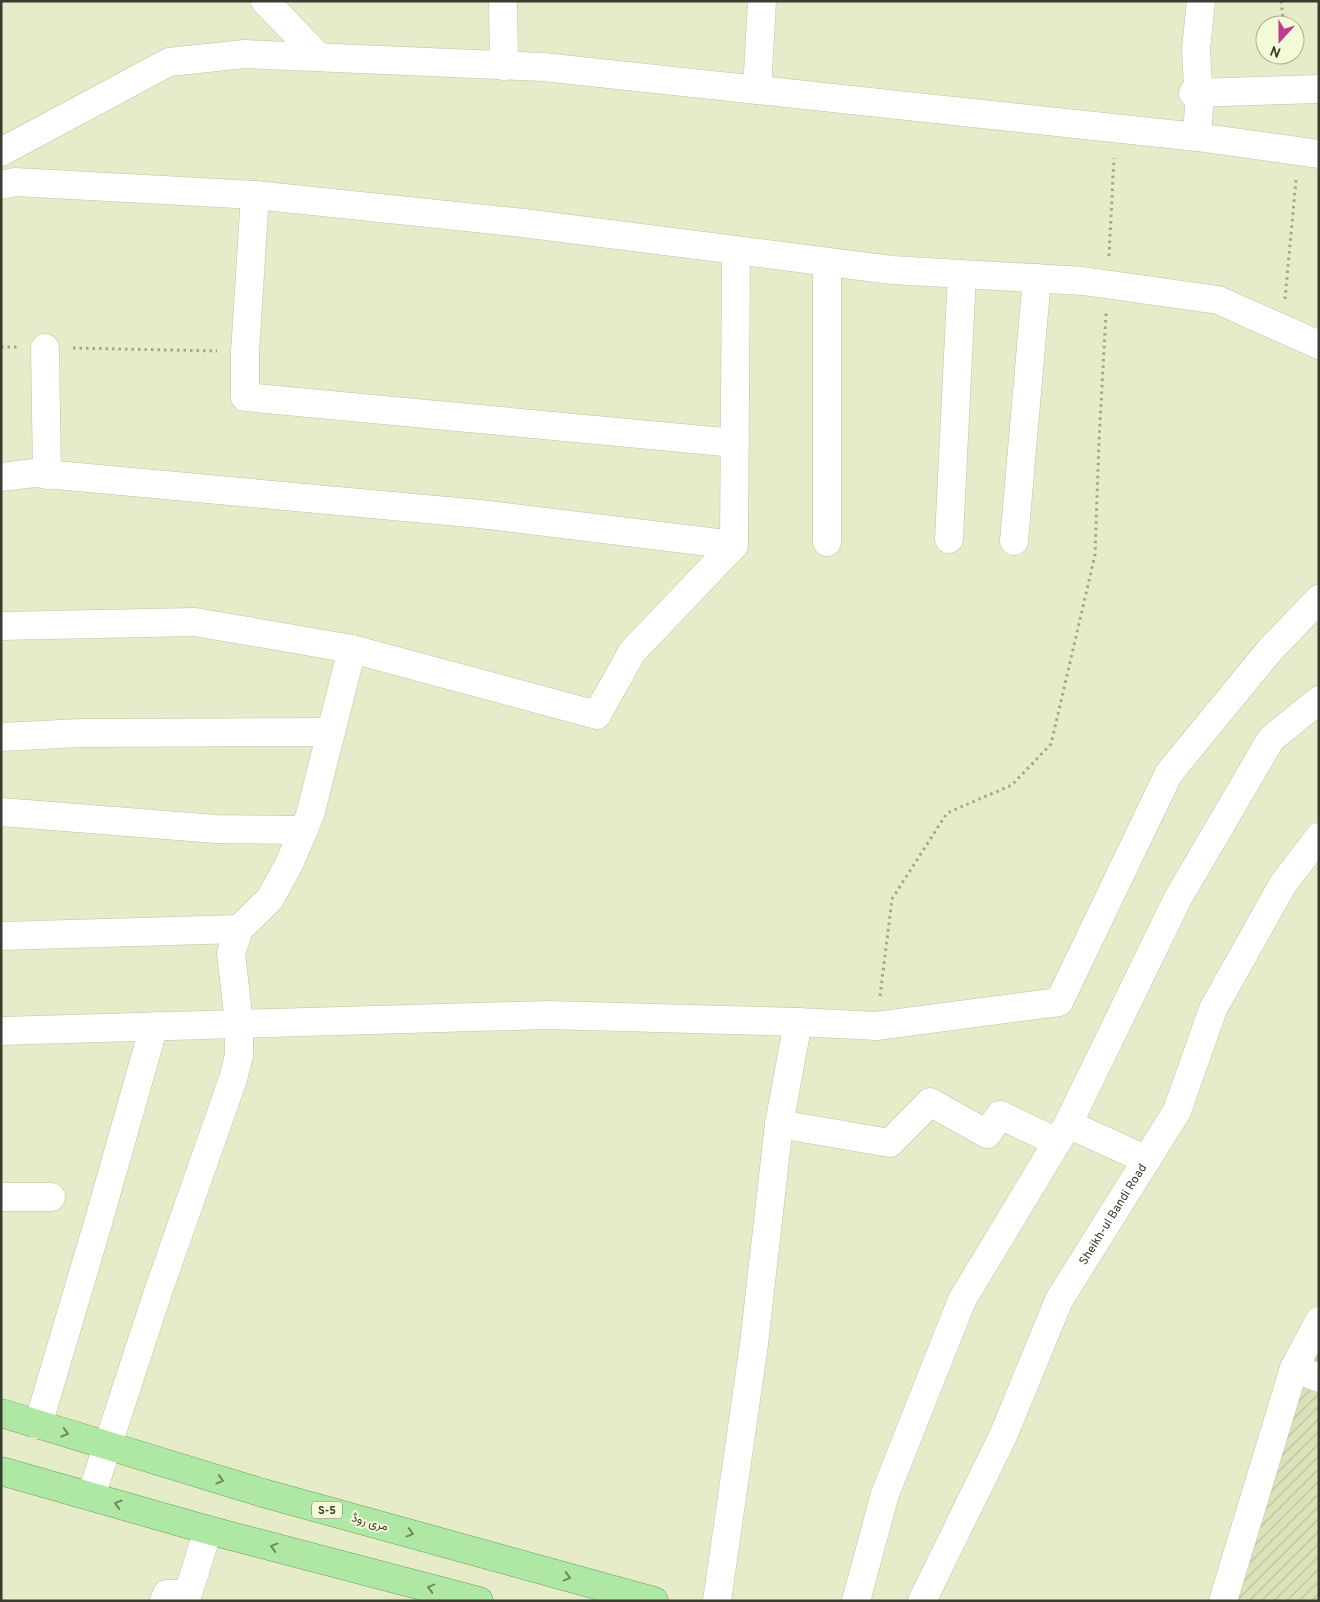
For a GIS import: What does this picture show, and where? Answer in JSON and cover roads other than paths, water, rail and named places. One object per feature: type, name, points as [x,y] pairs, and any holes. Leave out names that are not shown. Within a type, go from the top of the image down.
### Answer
[{"type":"main road","name":"مری روڈ","points":[[1,1413],[263,1493],[654,1601]]},
{"type":"main road","points":[[1,1471],[208,1530],[478,1601]]},
{"type":"street","points":[[266,1],[319,57]]},
{"type":"street","points":[[503,1],[504,66]]},
{"type":"street","points":[[757,90],[762,1]]},
{"type":"street","points":[[1197,137],[1199,106],[1196,93],[1196,49],[1201,1]]},
{"type":"street","points":[[1,152],[169,62],[245,54],[543,68],[1197,137],[1309,153]]},
{"type":"street","points":[[1196,93],[1319,89]]},
{"type":"street","points":[[1,185],[15,182],[255,195],[523,223],[892,270],[1108,284],[1218,300],[1319,345]]},
{"type":"street","points":[[255,195],[245,352],[245,397],[735,443]]},
{"type":"street","points":[[1,626],[195,622],[352,649],[597,715],[632,652],[734,545],[736,250]]},
{"type":"street","points":[[826,542],[827,262]]},
{"type":"street","points":[[949,539],[962,274]]},
{"type":"street","points":[[1014,542],[1037,278]]},
{"type":"street","points":[[45,348],[47,474]]},
{"type":"street","points":[[1,477],[34,473],[47,474],[480,514],[734,545]]},
{"type":"street","points":[[1,1031],[548,1015],[876,1026],[1059,1002],[1168,773],[1269,651],[1319,599]]},
{"type":"street","points":[[91,1496],[239,1055],[240,1023],[231,953],[239,929],[270,899],[289,864],[310,815],[352,649]]},
{"type":"street","points":[[856,1601],[885,1494],[962,1300],[1062,1133],[1178,898],[1271,739],[1319,700]]},
{"type":"street","points":[[1,737],[81,733],[331,732]]},
{"type":"street","points":[[1,812],[216,829],[304,830]]},
{"type":"street","name":"Sheikh-ul Bandi Road","points":[[922,1601],[1003,1436],[1059,1300],[1177,1111],[1213,1009],[1283,884],[1319,837]]},
{"type":"street","points":[[1,936],[239,929]]},
{"type":"street","points":[[717,1601],[754,1344],[779,1124],[798,1022]]},
{"type":"street","points":[[38,1425],[154,1026]]},
{"type":"street","points":[[779,1124],[890,1143],[930,1102],[987,1134],[1000,1114],[1147,1160]]},
{"type":"street","points":[[1,1198],[51,1197]]},
{"type":"street","points":[[1223,1601],[1306,1373],[1319,1321]]},
{"type":"street","points":[[164,1601],[167,1594],[188,1594],[208,1530]]}]
